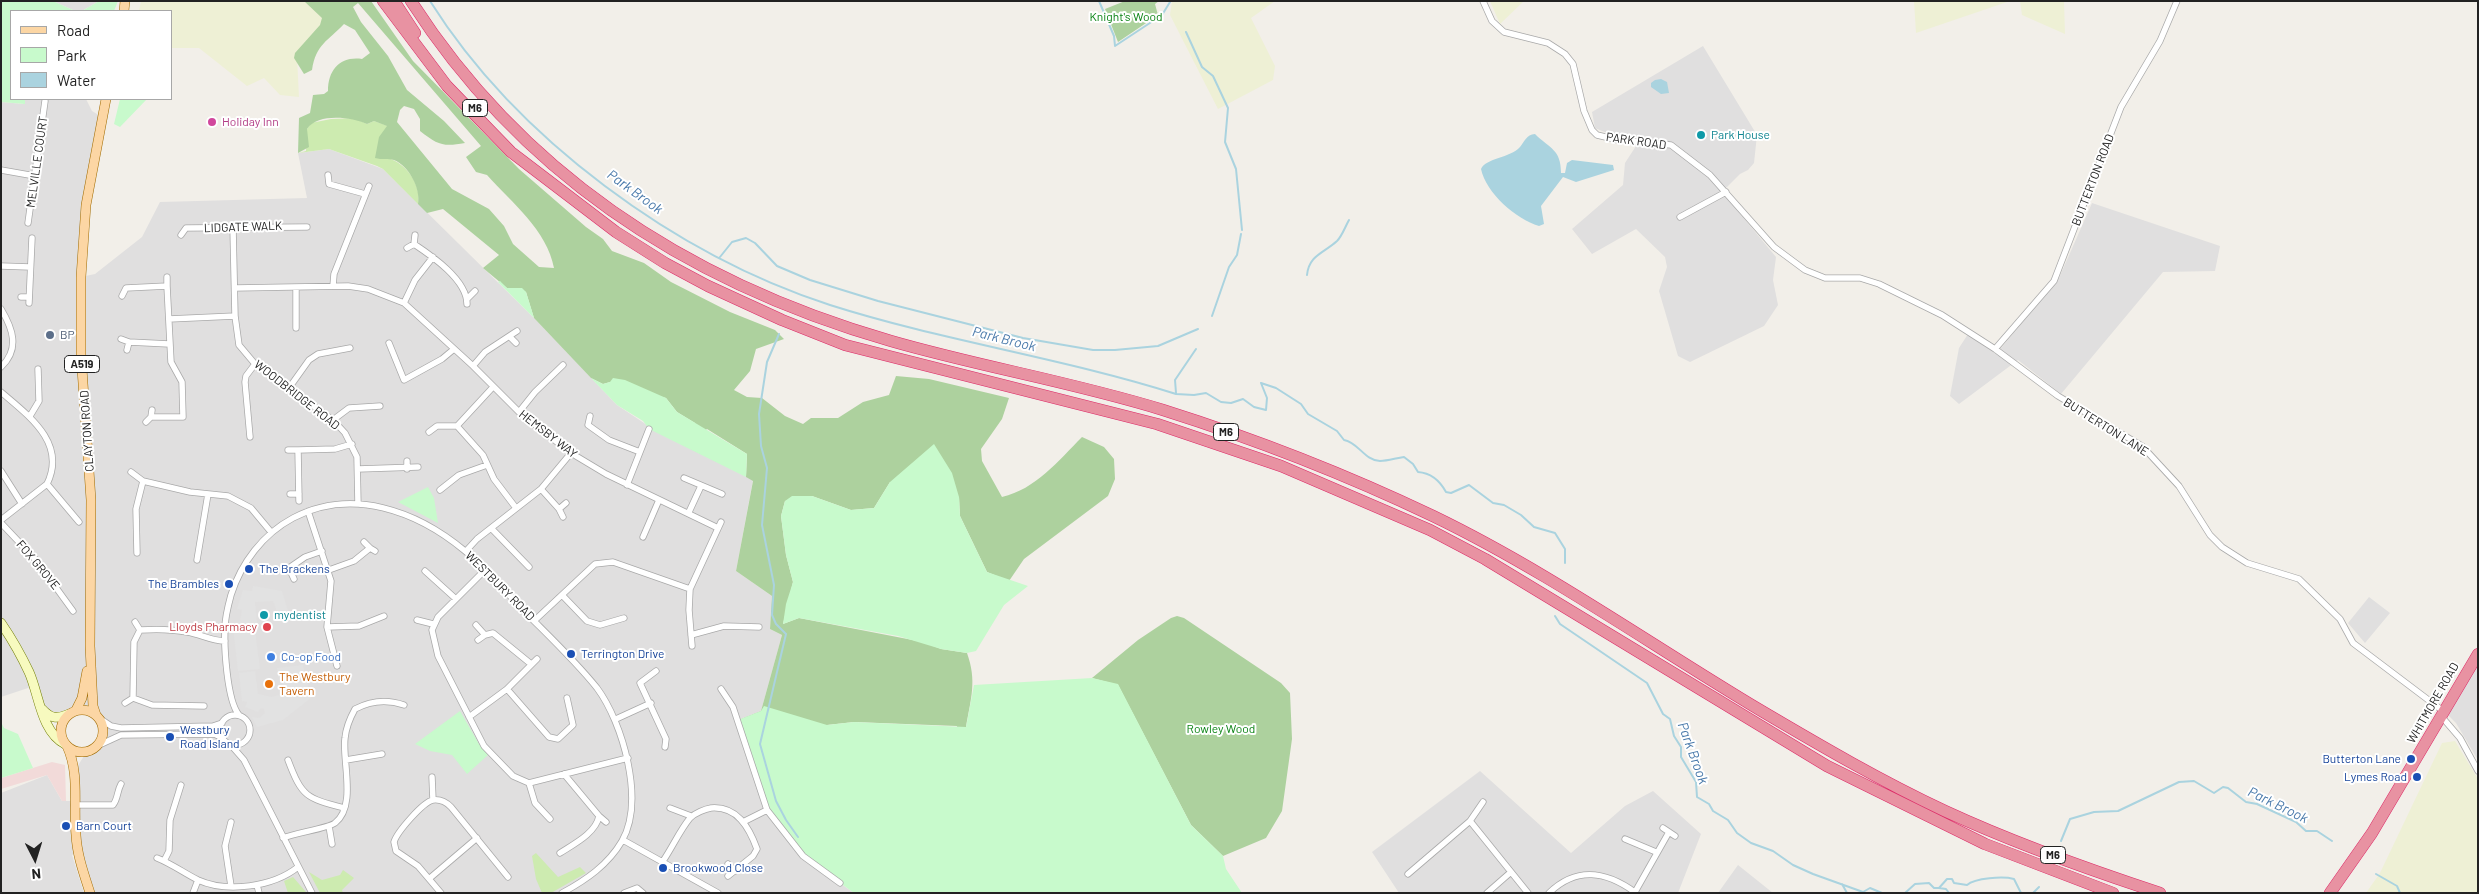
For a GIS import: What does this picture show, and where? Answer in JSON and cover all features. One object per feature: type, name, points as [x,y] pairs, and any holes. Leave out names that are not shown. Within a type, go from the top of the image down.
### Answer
[{"type":"highway","name":"M6","points":[[383,1],[429,65],[488,130],[531,169],[616,232],[682,272],[743,303],[844,345],[1157,424],[1281,466],[1421,527],[1486,559],[1827,766],[1977,840],[2113,893]]},
{"type":"highway","name":"M6","points":[[394,1],[431,55],[472,104],[521,154],[574,200]]},
{"type":"highway","name":"M6","points":[[411,1],[444,50],[491,103],[537,150],[582,190],[650,237],[741,286],[799,312],[893,341],[1159,409],[1289,453],[1339,474],[1492,545],[1758,709],[1892,785],[1948,812],[2032,848],[2160,893]]},
{"type":"highway","name":"M6","points":[[420,1],[491,103]]},
{"type":"highway","name":"WHITMORE ROAD","points":[[2330,893],[2372,833],[2478,654]]},
{"type":"main road","name":"CLAYTON ROAD","points":[[90,893],[78,852],[74,805],[75,773],[80,760],[94,748],[103,735],[103,727],[92,706],[90,646],[91,500],[81,346],[81,267],[87,197],[106,100]]},
{"type":"main road","name":"CLAYTON ROAD","points":[[75,773],[61,730],[62,722],[73,712],[84,688],[90,646]]},
{"type":"main road","points":[[73,712],[88,710],[97,716]]},
{"type":"main road","points":[[66,745],[78,752],[94,748]]},
{"type":"street","name":"PARK ROAD","points":[[1483,1],[1492,21],[1504,32],[1548,43],[1565,54],[1573,64],[1584,111],[1592,130],[1597,135],[1618,140],[1671,145],[1710,175],[1774,247],[1805,270],[1818,275]]},
{"type":"street","name":"BUTTERTON ROAD","points":[[1995,349],[2054,281],[2121,107],[2160,41],[2177,1]]},
{"type":"street","name":"MELVILLE COURT","points":[[28,223],[45,101]]},
{"type":"street","points":[[1,170],[35,176]]},
{"type":"street","points":[[327,191],[329,184],[328,175]]},
{"type":"street","points":[[329,184],[365,194]]},
{"type":"street","points":[[333,286],[334,274],[369,186]]},
{"type":"street","points":[[1680,217],[1726,192]]},
{"type":"street","name":"LIDGATE WALK","points":[[181,235],[186,228],[307,227]]},
{"type":"street","name":"WOODBRIDGE ROAD","points":[[233,228],[234,316],[239,344],[255,364],[333,420],[352,444],[358,469],[358,504]]},
{"type":"street","points":[[414,244],[415,235]]},
{"type":"street","points":[[21,297],[29,300],[32,238]]},
{"type":"street","points":[[407,248],[414,244]]},
{"type":"street","points":[[414,244],[455,276],[467,302],[475,290]]},
{"type":"street","points":[[235,288],[333,286],[368,289],[404,303],[415,280],[433,257]]},
{"type":"street","points":[[1,266],[30,267]]},
{"type":"street","name":"BUTTERTON LANE","points":[[1818,275],[1825,278],[1860,278],[1879,284],[1942,315],[1995,349],[2058,396],[2142,446],[2179,486],[2210,534],[2222,547],[2247,563],[2299,579],[2305,583],[2340,619],[2353,643],[2442,714]]},
{"type":"street","points":[[152,410],[149,419],[184,421],[182,382],[171,362],[167,277]]},
{"type":"street","points":[[122,296],[125,285],[167,286]]},
{"type":"street","points":[[296,287],[296,328]]},
{"type":"street","name":"HEMSBY WAY","points":[[404,303],[473,366],[519,412],[570,453],[627,485],[720,525],[690,589]]},
{"type":"street","points":[[1,309],[12,328],[13,346],[8,361],[1,367]]},
{"type":"street","points":[[169,319],[234,316]]},
{"type":"street","points":[[473,366],[485,352],[517,331]]},
{"type":"street","points":[[510,336],[516,343]]},
{"type":"street","points":[[121,339],[129,342],[169,344]]},
{"type":"street","points":[[127,350],[129,342]]},
{"type":"street","points":[[389,343],[406,382],[454,349]]},
{"type":"street","points":[[289,388],[309,360],[318,354],[350,348]]},
{"type":"street","points":[[250,437],[245,382],[255,364]]},
{"type":"street","points":[[519,412],[535,392],[563,365]]},
{"type":"street","points":[[30,416],[38,401],[38,369]]},
{"type":"street","points":[[429,432],[437,426],[457,426],[493,387]]},
{"type":"street","points":[[1,392],[30,416],[43,430],[52,448],[53,460],[51,477],[47,484],[1,521]]},
{"type":"street","points":[[333,420],[349,408],[380,406]]},
{"type":"street","points":[[590,416],[588,425],[609,440],[640,452]]},
{"type":"street","points":[[457,426],[483,455],[494,479],[516,508]]},
{"type":"street","points":[[627,485],[650,430]]},
{"type":"street","points":[[288,450],[335,449],[352,444]]},
{"type":"street","points":[[298,450],[299,501]]},
{"type":"street","points":[[466,551],[491,528],[541,489],[570,453]]},
{"type":"street","points":[[407,461],[407,468]]},
{"type":"street","points":[[440,490],[459,475],[487,465]]},
{"type":"street","points":[[358,469],[418,467]]},
{"type":"street","points":[[1,471],[22,504]]},
{"type":"street","points":[[131,472],[143,481],[208,494],[228,496],[251,508],[271,532]]},
{"type":"street","points":[[684,478],[722,494]]},
{"type":"street","points":[[137,553],[136,509],[143,481]]},
{"type":"street","points":[[47,484],[79,522]]},
{"type":"street","points":[[689,512],[701,486]]},
{"type":"street","points":[[541,489],[559,509],[563,517]]},
{"type":"street","points":[[197,560],[208,494]]},
{"type":"street","points":[[290,494],[300,494]]},
{"type":"street","points":[[643,537],[659,500]]},
{"type":"street","points":[[559,509],[566,502]]},
{"type":"street","name":"WESTBURY ROAD","points":[[227,717],[231,699],[225,641],[226,619],[234,588],[247,560],[271,532],[308,511],[335,505],[358,504],[397,510],[466,551],[597,689],[616,719],[628,758],[630,807],[623,840],[608,860],[595,872],[562,893]]},
{"type":"street","points":[[308,511],[329,570],[331,581],[326,627],[337,666]]},
{"type":"street","name":"FOX GROVE","points":[[1,521],[36,560],[73,611]]},
{"type":"street","points":[[491,528],[529,567]]},
{"type":"street","points":[[329,570],[354,561],[373,549],[364,542]]},
{"type":"street","points":[[294,579],[289,568],[305,557],[322,551]]},
{"type":"street","points":[[518,566],[524,562]]},
{"type":"street","points":[[534,621],[595,564],[613,562],[690,589],[692,646]]},
{"type":"street","points":[[426,570],[456,599]]},
{"type":"street","points":[[484,571],[433,624],[433,638],[438,656],[484,746],[513,776],[529,783],[628,758]]},
{"type":"street","points":[[562,595],[587,621],[600,625],[624,618]]},
{"type":"street","points":[[326,627],[359,626],[384,616]]},
{"type":"street","points":[[417,620],[433,624]]},
{"type":"street","points":[[135,622],[140,630]]},
{"type":"street","points":[[1,624],[29,671],[49,728],[59,741],[66,745]]},
{"type":"street","points":[[476,625],[485,635]]},
{"type":"street","points":[[691,635],[724,626],[758,627]]},
{"type":"street","points":[[140,630],[188,632],[216,641],[225,641]]},
{"type":"street","points":[[133,698],[134,642],[140,630]]},
{"type":"street","points":[[478,640],[495,631],[531,664]]},
{"type":"street","points":[[469,717],[507,689],[537,659]]},
{"type":"street","points":[[656,671],[640,683],[651,703],[666,739],[665,747]]},
{"type":"street","points":[[507,689],[550,738],[558,738],[572,724],[567,698]]},
{"type":"street","points":[[721,689],[733,705],[767,810],[803,856],[822,872],[840,883]]},
{"type":"street","points":[[125,703],[133,698],[152,704],[204,706]]},
{"type":"street","name":"WESTBURY ROAD","points":[[231,699],[239,715]]},
{"type":"street","points":[[283,838],[297,832],[330,826],[340,818],[344,808],[347,788],[345,739],[354,709],[373,702],[390,700],[404,705]]},
{"type":"street","points":[[616,719],[651,703]]},
{"type":"street","points":[[42,708],[53,718],[60,718],[73,712]]},
{"type":"street","points":[[2442,714],[2460,738],[2478,771]]},
{"type":"street","points":[[221,737],[219,729],[227,717],[239,715],[246,719],[250,733],[243,750],[244,760]]},
{"type":"street","points":[[97,716],[111,726],[121,728],[213,726],[222,723]]},
{"type":"street","points":[[94,748],[121,735],[214,734],[221,737],[244,760],[312,893]]},
{"type":"street","points":[[230,744],[237,745],[246,741]]},
{"type":"street","points":[[346,760],[382,754]]},
{"type":"street","points":[[288,760],[298,785],[307,796],[344,808]]},
{"type":"street","points":[[564,774],[606,822]]},
{"type":"street","points":[[432,777],[433,800]]},
{"type":"street","points":[[529,783],[535,803],[550,819]]},
{"type":"street","points":[[74,805],[113,805],[116,800],[116,791],[121,784]]},
{"type":"street","points":[[164,861],[169,851],[170,820],[181,785]]},
{"type":"street","points":[[109,789],[116,791]]},
{"type":"street","points":[[441,893],[418,866],[396,851],[394,842],[397,834],[426,803],[433,800],[447,803],[477,838],[504,876]]},
{"type":"street","points":[[1408,874],[1470,821],[1483,802]]},
{"type":"street","points":[[670,808],[691,816]]},
{"type":"street","points":[[663,862],[691,816],[706,809],[721,808],[734,812],[743,822],[753,836],[757,849],[752,856],[728,876]]},
{"type":"street","points":[[743,822],[767,810]]},
{"type":"street","points":[[560,852],[582,839],[598,823],[599,816]]},
{"type":"street","points":[[1470,821],[1528,893]]},
{"type":"street","points":[[231,822],[225,846],[231,886]]},
{"type":"street","points":[[330,826],[332,844]]},
{"type":"street","points":[[1551,892],[1562,881],[1579,875],[1606,878],[1620,882],[1635,892],[1656,852],[1672,834],[1663,828]]},
{"type":"street","points":[[430,878],[477,838]]},
{"type":"street","points":[[1625,839],[1656,852]]},
{"type":"street","points":[[623,840],[663,862],[707,890],[718,893]]},
{"type":"street","points":[[157,858],[198,880],[216,885],[231,886],[257,885],[275,879],[298,867]]},
{"type":"street","points":[[728,864],[735,871]]},
{"type":"street","points":[[1487,893],[1511,872]]},
{"type":"street","points":[[193,893],[198,880]]},
{"type":"street","points":[[257,885],[259,893]]},
{"type":"street","points":[[624,893],[637,888],[644,893]]},
{"type":"shaded area","points":[[53,1],[99,1],[84,10],[73,10]]},
{"type":"shaded area","points":[[1703,46],[1757,135],[1754,163],[1722,192],[1776,257],[1773,280],[1778,305],[1764,326],[1690,362],[1678,356],[1659,291],[1667,267],[1665,257],[1636,229],[1592,254],[1572,229],[1623,185],[1625,163],[1636,146],[1637,137],[1614,136],[1595,128],[1592,112]]},
{"type":"shaded area","points":[[25,100],[86,100],[92,111],[102,117],[81,277],[95,274],[142,237],[160,202],[307,198],[298,153],[329,149],[383,169],[534,318],[617,405],[656,431],[753,480],[736,571],[772,596],[770,629],[782,635],[761,711],[738,720],[840,883],[854,893],[90,893],[78,852],[72,855],[84,893],[1,893],[1,793],[47,775],[62,801],[74,801],[77,767],[84,756],[97,746],[103,734],[99,718],[88,710],[48,716],[34,686],[1,697],[1,102],[24,104]]},
{"type":"shaded area","points":[[2092,203],[2220,246],[2215,271],[2163,272],[2061,394],[2018,360],[1959,404],[1950,396],[1959,348],[1968,334],[1996,354],[2059,278]]},
{"type":"shaded area","points":[[253,586],[282,591],[291,621],[281,622],[273,601],[255,602],[257,623],[254,623],[260,669],[238,671],[233,627],[239,626],[242,610],[237,609],[243,590],[252,591]]},
{"type":"shaded area","points":[[2369,597],[2390,613],[2365,643],[2348,623]]},
{"type":"shaded area","points":[[2478,664],[2478,760],[2456,723],[2447,714]]},
{"type":"shaded area","points":[[303,665],[311,698],[283,720],[257,727],[252,717],[259,718],[265,713],[264,709],[261,708],[258,712],[245,707],[247,702],[242,701],[239,673],[255,671],[258,694],[272,697],[282,694],[283,677],[278,677],[277,668]]},
{"type":"shaded area","points":[[52,762],[65,765],[66,801],[62,801],[47,775],[1,789],[1,778]]},
{"type":"shaded area","points":[[1480,771],[1571,853],[1625,806],[1653,791],[1701,834],[1678,893],[1399,893],[1372,852]]},
{"type":"shaded area","points":[[1738,865],[1773,893],[1718,893]]},
{"type":"green space","points":[[1,1],[53,1],[73,10],[10,10],[10,100],[25,100],[25,104],[1,102]]},
{"type":"green space","points":[[99,1],[118,1],[114,10],[84,10]]},
{"type":"green space","points":[[141,1],[313,1],[334,23],[297,57],[299,97],[280,95],[264,78],[247,86],[199,48],[172,48],[172,10],[139,10]]},
{"type":"green space","points":[[304,1],[371,1],[413,61],[519,169],[586,227],[603,239],[612,251],[644,263],[671,282],[730,312],[775,330],[784,339],[756,349],[750,371],[734,390],[747,397],[762,398],[785,416],[803,424],[811,418],[838,418],[863,402],[889,395],[896,376],[929,379],[1009,398],[1002,419],[981,449],[982,461],[1002,497],[1025,488],[1036,481],[1082,437],[1104,447],[1114,459],[1115,479],[1108,496],[1024,559],[1009,581],[987,572],[960,516],[959,497],[890,482],[874,508],[851,510],[812,496],[785,501],[781,516],[786,555],[793,582],[783,624],[799,618],[923,642],[941,649],[967,653],[972,672],[972,690],[966,727],[956,733],[957,726],[854,722],[827,725],[854,893],[741,719],[761,711],[782,635],[770,629],[772,596],[736,571],[753,481],[746,477],[747,454],[707,429],[702,433],[697,452],[684,445],[695,423],[677,412],[666,398],[610,382],[603,384],[591,378],[534,318],[526,292],[515,288],[507,288],[483,268],[499,255],[443,209],[427,213],[418,204],[416,185],[404,167],[394,160],[375,158],[379,137],[387,126],[374,121],[367,124],[344,118],[319,120],[307,129],[309,147],[298,153],[299,118],[310,113],[313,95],[324,94],[328,91],[330,76],[333,70],[342,62],[362,59],[370,53],[355,30],[344,24],[316,54],[312,70],[304,74],[294,58],[295,53],[320,25],[322,18]],"holes":[[[358,3],[481,146],[466,157],[476,172],[487,175],[536,229],[544,241],[554,268],[539,267],[513,244],[504,226],[489,209],[452,189],[397,122],[400,110],[404,106],[414,109],[420,119],[420,131],[436,142],[446,145],[465,143],[444,121],[407,90],[388,56],[361,22],[353,7]]]},
{"type":"green space","name":"Knight's Wood","points":[[1125,1],[1159,1],[1155,4],[1158,15],[1118,42],[1105,9]]},
{"type":"green space","points":[[1172,1],[1275,1],[1251,18],[1275,66],[1273,80],[1218,109],[1170,15]]},
{"type":"green space","points":[[1490,1],[1524,1],[1500,24]]},
{"type":"green space","points":[[1914,1],[2010,1],[1916,33]]},
{"type":"green space","points":[[2020,1],[2064,1],[2065,34],[2022,15]]},
{"type":"green space","points":[[120,100],[146,100],[120,127],[114,124]]},
{"type":"green space","points":[[354,118],[367,124],[374,121],[388,126],[388,158],[401,165],[415,182],[419,197],[418,204],[383,169],[377,166],[329,149],[298,153],[306,151],[307,129],[311,123],[331,119]]},
{"type":"green space","points":[[500,281],[507,288],[522,288],[526,292],[534,318],[498,282]]},
{"type":"green space","points":[[591,378],[603,384],[610,382],[613,378],[625,380],[666,398],[677,412],[747,454],[746,477],[649,429],[643,421],[617,405]]},
{"type":"green space","points":[[934,444],[952,473],[959,497],[960,516],[987,572],[1028,586],[1004,605],[976,651],[967,653],[941,649],[898,636],[799,618],[783,624],[786,604],[793,582],[786,555],[781,516],[785,501],[792,496],[812,496],[851,510],[874,508],[890,482]]},
{"type":"green space","points":[[428,487],[434,498],[438,523],[398,502]]},
{"type":"green space","name":"Rowley Wood","points":[[1177,616],[1184,618],[1281,683],[1290,693],[1292,739],[1282,811],[1266,838],[1223,856],[1191,825],[1118,685],[1092,678],[1138,640]]},
{"type":"green space","points":[[1092,678],[1118,684],[1191,825],[1223,856],[1226,869],[1242,893],[854,893],[803,856],[767,810],[738,720],[761,711],[764,706],[827,725],[854,722],[966,727],[974,685]]},
{"type":"green space","points":[[460,711],[479,744],[488,755],[467,774],[452,755],[430,751],[415,744]]},
{"type":"green space","points":[[1,722],[4,728],[18,734],[33,768],[1,778]]},
{"type":"green space","points":[[2455,741],[2478,779],[2478,893],[2366,893],[2380,873],[2442,743]]},
{"type":"green space","points":[[536,853],[558,877],[580,867],[586,873],[551,893],[542,893],[536,879],[532,856]]},
{"type":"green space","points":[[343,870],[354,878],[342,890],[343,893],[320,893],[309,872],[322,880],[340,875]]},
{"type":"green space","points":[[293,877],[306,893],[288,893],[284,881]]},
{"type":"water","points":[[1661,79],[1667,82],[1669,93],[1661,94],[1651,87],[1651,83]]},
{"type":"water","points":[[1535,134],[1557,154],[1561,173],[1565,173],[1567,163],[1572,160],[1613,165],[1614,170],[1576,182],[1563,177],[1541,206],[1544,224],[1539,226],[1521,218],[1503,204],[1489,187],[1481,169],[1488,162],[1516,151],[1528,137]]},
{"type":"waterway","name":"Park Brook","points":[[430,1],[466,52],[508,100],[554,145],[605,186],[659,223],[715,256],[772,283],[830,305],[873,318],[1090,370],[1176,394],[1194,395],[1206,393],[1221,402],[1231,403],[1243,399],[1254,407],[1266,410],[1267,398],[1261,383],[1276,388],[1301,404],[1308,414],[1337,431],[1344,440],[1349,441],[1370,458],[1386,461],[1404,457],[1413,464],[1418,472],[1435,478],[1446,492],[1451,493],[1469,485],[1493,503],[1504,505],[1521,515],[1534,527],[1555,533],[1565,549],[1565,563]]},
{"type":"waterway","points":[[1099,1],[1114,36],[1115,46],[1162,15],[1170,2]]},
{"type":"waterway","points":[[1186,32],[1202,67],[1213,76],[1228,108],[1225,142],[1236,169],[1242,230]]},
{"type":"waterway","points":[[1307,275],[1308,268],[1314,259],[1337,241],[1349,220]]},
{"type":"waterway","points":[[1212,316],[1229,267],[1237,255],[1241,234]]},
{"type":"waterway","points":[[720,257],[732,242],[746,238],[755,243],[777,266],[810,280],[878,301],[1023,338],[1093,350],[1158,346],[1198,329]]},
{"type":"waterway","points":[[779,334],[767,362],[759,414],[761,446],[767,468],[762,525],[774,585],[772,615],[776,624],[786,634],[760,744],[776,801],[798,837]]},
{"type":"waterway","points":[[1176,393],[1175,380],[1196,349]]},
{"type":"waterway","name":"Park Brook","points":[[1555,616],[1560,624],[1647,683],[1663,714],[1670,719],[1674,736],[1681,747],[1681,757],[1696,782],[1697,797],[1709,804],[1713,811],[1728,820],[1737,833],[1751,843],[1773,851],[1793,865],[1813,874],[1863,892],[1870,888],[1882,893]]},
{"type":"waterway","name":"Park Brook","points":[[2061,841],[2070,819],[2094,812],[2118,811],[2179,782],[2194,781],[2214,793],[2223,787],[2228,788],[2246,802],[2257,804],[2296,822],[2306,831],[2317,831],[2332,841]]},
{"type":"waterway","name":"Park Brook","points":[[2376,874],[2397,886],[2400,893]]},
{"type":"waterway","name":"Park Brook","points":[[1905,893],[1915,884],[1929,883],[1934,888],[1939,888],[1947,879],[1952,879],[1954,883],[1967,885],[1989,878],[2014,879],[2021,893]]},
{"type":"waterway","name":"Park Brook","points":[[1842,884],[1847,893]]},
{"type":"waterway","name":"Park Brook","points":[[2033,893],[2039,887]]},
{"type":"waterway","points":[[1939,888],[1946,889],[1949,893]]},
{"type":"waterway","name":"Park Brook","points":[[2429,893],[2439,893]]},
{"type":"place","name":"Holiday Inn","points":[[212,122]]},
{"type":"place","name":"Park House","points":[[1701,135]]},
{"type":"place","name":"BP","points":[[50,335]]},
{"type":"place","name":"The Brackens","points":[[249,569]]},
{"type":"place","name":"The Brambles","points":[[229,584]]},
{"type":"place","name":"mydentist","points":[[264,615]]},
{"type":"place","name":"Lloyds Pharmacy","points":[[267,627]]},
{"type":"place","name":"Terrington Drive","points":[[571,654]]},
{"type":"place","name":"Co-op Food","points":[[271,657]]},
{"type":"place","name":"The Westbury Tavern","points":[[269,684]]},
{"type":"place","name":"Westbury Road Island","points":[[170,737]]},
{"type":"place","name":"Butterton Lane","points":[[2411,759]]},
{"type":"place","name":"Lymes Road","points":[[2417,777]]},
{"type":"place","name":"Barn Court","points":[[66,826]]},
{"type":"place","name":"Brookwood Close","points":[[663,868]]}]
